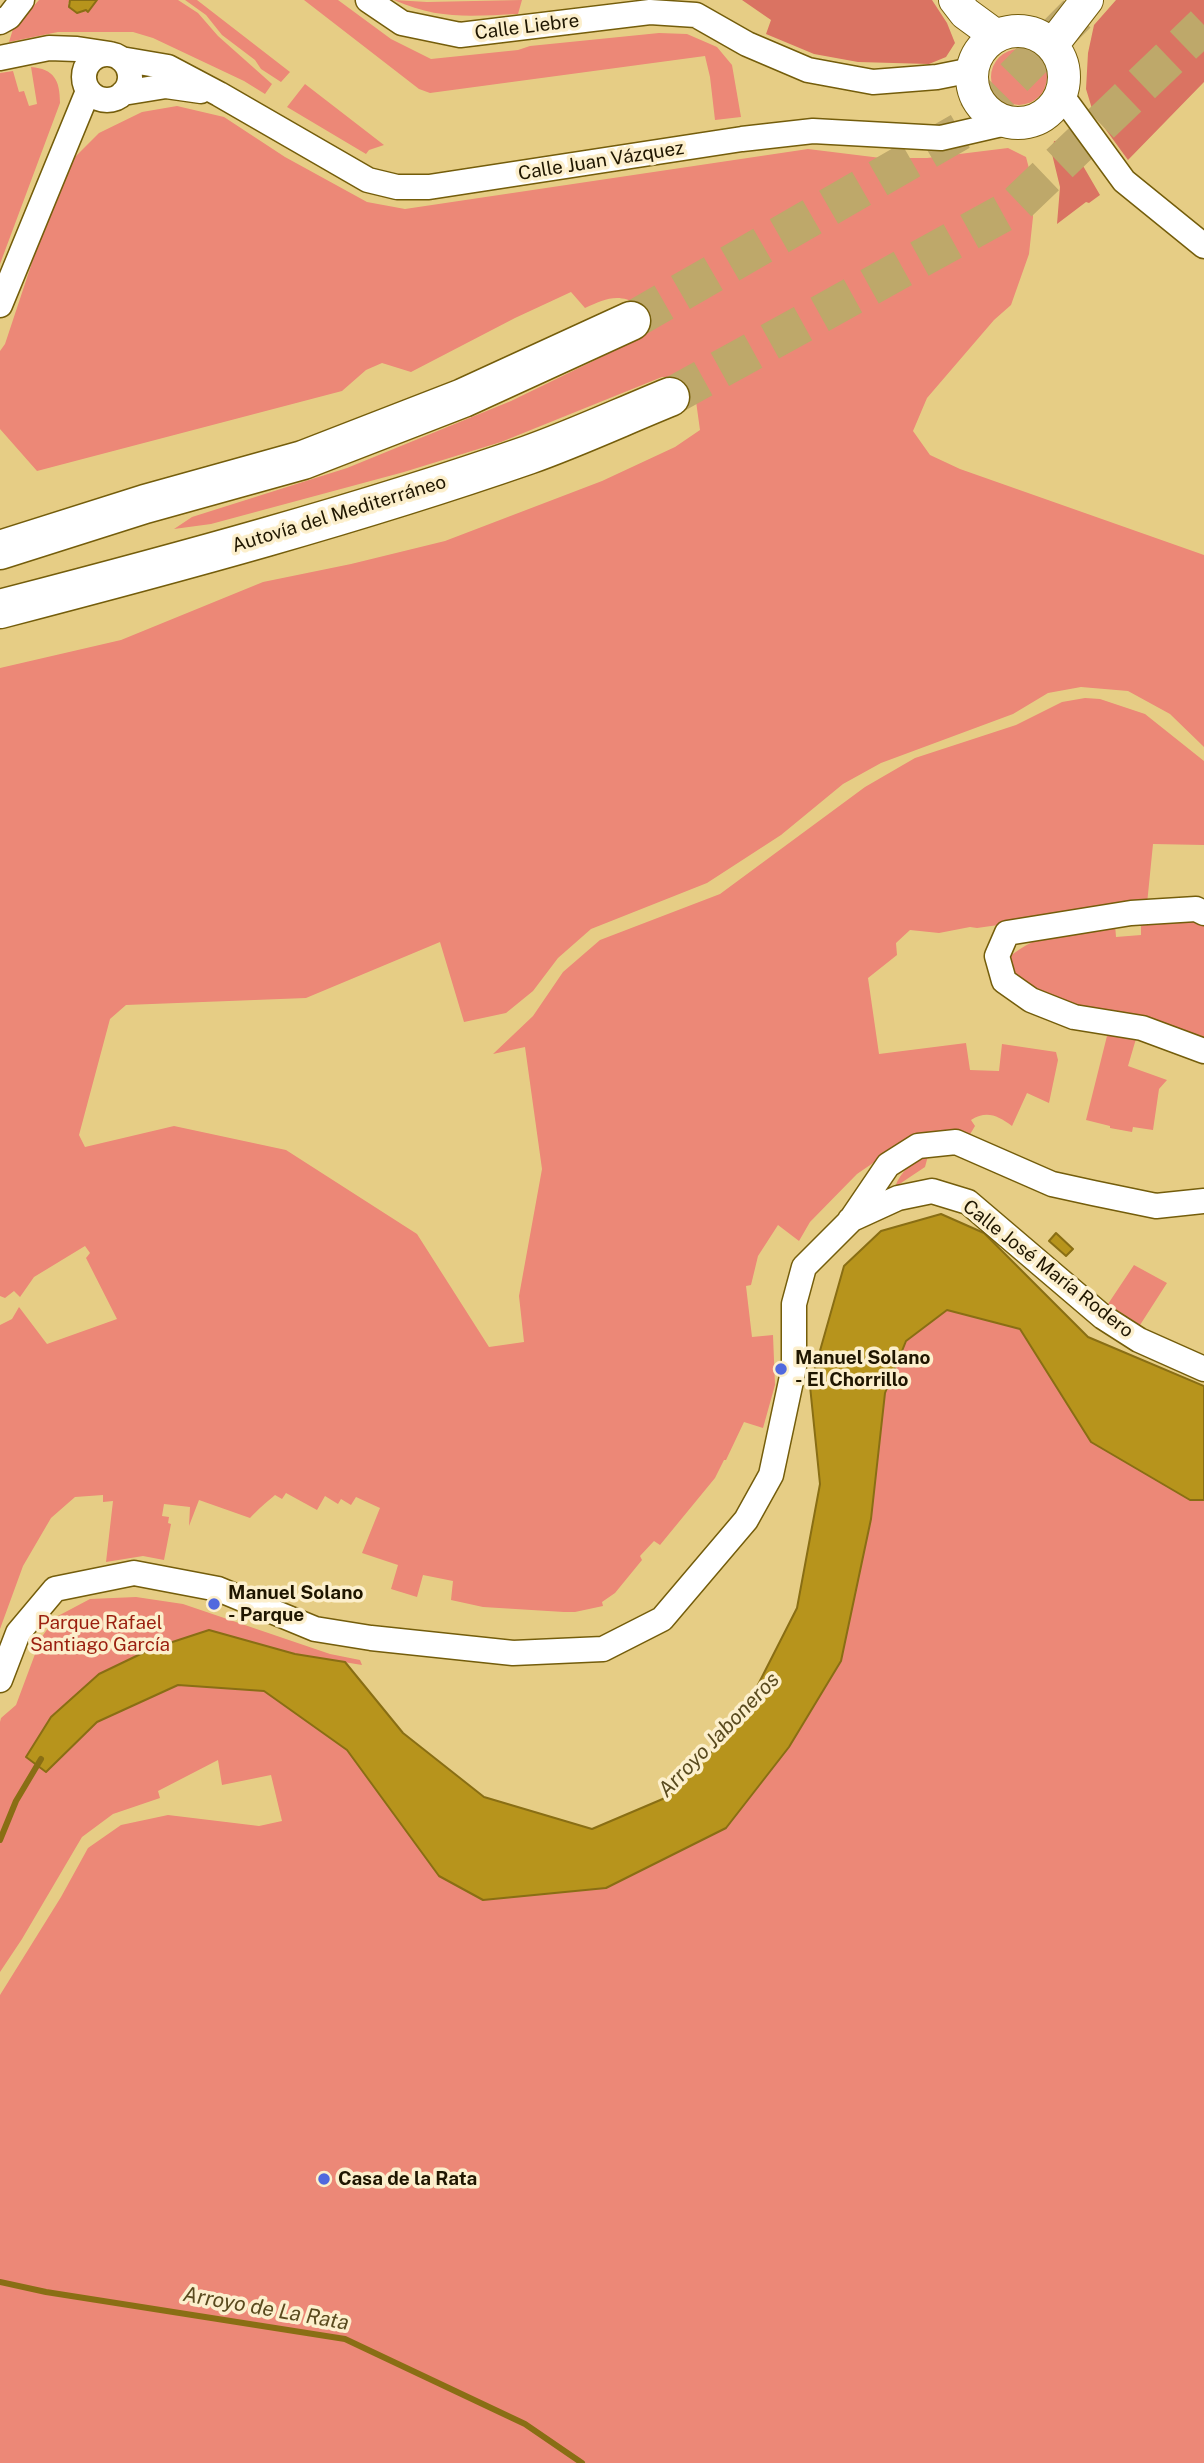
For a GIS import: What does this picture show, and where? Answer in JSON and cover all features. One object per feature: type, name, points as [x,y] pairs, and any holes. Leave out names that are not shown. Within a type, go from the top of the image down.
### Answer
[{"type":"highway","points":[[0,550],[145,504],[303,460],[463,398],[631,320]]},
{"type":"highway","name":"Autovía del Mediterráneo","points":[[0,609],[183,561],[467,475],[532,453],[670,397]]},
{"type":"street","points":[[0,22],[9,17],[22,0]]},
{"type":"street","name":"Calle Liebre","points":[[368,0],[402,23],[460,35],[650,12],[696,15],[747,44],[808,71],[873,82],[937,77],[972,70]]},
{"type":"street","points":[[956,0],[965,13],[995,35]]},
{"type":"street","points":[[1053,44],[1087,0]]},
{"type":"street","points":[[1026,30],[1053,44],[1065,69],[1062,96],[1052,111],[1036,121],[1006,123],[986,112],[974,93],[972,70],[979,50],[995,35],[1026,30]]},
{"type":"street","points":[[0,58],[49,48],[77,49],[116,57]]},
{"type":"street","points":[[30,52],[61,62],[100,99],[119,96]]},
{"type":"street","points":[[0,305],[86,87],[83,75],[90,61],[103,54],[116,57],[129,72],[128,87],[60,157]]},
{"type":"street","name":"Calle Juan Vázquez","points":[[116,57],[168,67],[368,180],[397,187],[429,187],[801,132],[941,138],[1006,123]]},
{"type":"street","name":"Calle Juan Vázquez","points":[[119,96],[166,86],[219,94]]},
{"type":"street","points":[[1062,96],[1124,181],[1204,246]]},
{"type":"street","points":[[1204,913],[1196,909],[1131,913],[1007,933],[998,957],[1004,981],[1031,1000],[1074,1017],[1142,1028],[1204,1051]]},
{"type":"street","points":[[0,1680],[18,1633],[55,1589],[134,1573],[218,1589],[315,1629],[371,1638],[513,1653],[603,1649],[662,1619],[746,1520],[771,1475],[794,1367],[794,1304],[804,1267],[850,1221],[888,1164],[918,1146],[956,1142],[1052,1184],[1156,1206],[1204,1201]]},
{"type":"street","name":"Calle José María Rodero","points":[[850,1221],[898,1198],[932,1191],[968,1202],[1103,1317],[1139,1340],[1204,1369]]},
{"type":"green space","points":[[39,0],[70,0],[68,4],[80,13],[88,11],[97,0],[178,0],[198,13],[218,36],[272,84],[265,94],[244,81],[153,38],[133,32],[58,32],[9,42],[13,29]]},
{"type":"green space","points":[[185,0],[197,0],[290,72],[281,82],[261,69],[255,60],[222,35],[206,15]]},
{"type":"green space","points":[[304,0],[338,0],[391,39],[431,59],[659,33],[687,34],[717,47],[732,65],[741,117],[715,120],[705,56],[430,93],[419,89]]},
{"type":"green space","points":[[394,0],[522,0],[518,14],[470,16],[426,11]]},
{"type":"green space","points":[[1013,49],[1025,49],[1039,57],[1047,71],[1045,88],[1039,97],[1025,105],[1013,105],[996,93],[991,83],[991,71],[1003,54]]},
{"type":"green space","points":[[31,67],[45,70],[54,77],[59,88],[60,103],[0,264],[0,73],[13,71],[19,92],[24,91],[29,106],[37,104]]},
{"type":"green space","points":[[305,84],[384,145],[369,150],[366,154],[287,107]]},
{"type":"green space","points":[[177,106],[224,117],[285,157],[367,202],[405,209],[808,149],[881,158],[927,158],[1008,148],[1026,157],[1031,176],[1033,217],[1029,254],[1011,305],[994,320],[927,398],[913,431],[930,455],[960,469],[1204,555],[1204,747],[1170,714],[1128,691],[1081,687],[1048,693],[1013,714],[881,763],[843,784],[781,835],[707,883],[591,929],[558,958],[533,991],[506,1013],[464,1022],[440,942],[306,998],[126,1005],[110,1019],[79,1135],[85,1147],[174,1126],[286,1150],[417,1234],[489,1347],[524,1342],[519,1296],[542,1169],[525,1047],[493,1054],[533,1016],[563,972],[600,940],[720,894],[865,787],[915,758],[1016,725],[1062,702],[1085,698],[1100,699],[1145,714],[1204,761],[1204,845],[1153,844],[1147,904],[939,933],[910,930],[896,943],[897,955],[868,978],[879,1054],[966,1043],[970,1070],[999,1071],[1002,1044],[1056,1052],[1058,1060],[1049,1103],[1027,1093],[1012,1126],[997,1117],[982,1115],[971,1120],[975,1126],[969,1136],[898,1146],[857,1174],[810,1222],[799,1241],[778,1225],[758,1256],[751,1285],[746,1286],[752,1337],[773,1335],[775,1385],[763,1428],[744,1422],[715,1478],[660,1545],[654,1541],[640,1556],[642,1560],[615,1593],[602,1602],[603,1606],[575,1612],[483,1607],[451,1600],[453,1581],[423,1575],[417,1597],[391,1589],[398,1565],[362,1553],[380,1508],[356,1497],[351,1505],[341,1499],[338,1504],[325,1496],[317,1510],[286,1493],[282,1499],[275,1495],[250,1518],[199,1500],[189,1526],[190,1507],[164,1504],[162,1516],[169,1517],[168,1523],[171,1524],[164,1560],[143,1556],[106,1562],[113,1501],[103,1502],[103,1495],[75,1497],[51,1518],[23,1566],[0,1629],[0,1325],[12,1319],[19,1307],[47,1344],[117,1319],[86,1258],[90,1253],[85,1246],[34,1277],[20,1297],[14,1291],[5,1298],[0,1296],[0,668],[121,640],[263,582],[445,541],[602,481],[675,447],[700,430],[694,387],[681,377],[662,377],[501,442],[404,472],[211,524],[174,529],[192,517],[347,468],[511,401],[626,345],[640,329],[638,305],[631,301],[617,298],[585,308],[571,292],[411,372],[382,363],[366,370],[342,391],[37,471],[0,429],[0,351],[5,344],[63,169],[99,133],[142,112]]},
{"type":"green space","points":[[1193,920],[1204,925],[1204,1044],[1077,1014],[1010,972],[1008,958],[1033,942],[1058,933],[1115,924],[1116,937],[1141,935],[1141,922]]},
{"type":"green space","points":[[1108,1032],[1138,1032],[1128,1066],[1167,1080],[1159,1089],[1153,1130],[1133,1127],[1132,1132],[1086,1120]]},
{"type":"green space","points":[[928,1156],[925,1167],[895,1187],[908,1168]]},
{"type":"green space","points":[[1134,1265],[1167,1283],[1140,1325],[1108,1304]]},
{"type":"green space","name":"Parque Rafael Santiago García","points":[[947,1310],[1020,1329],[1091,1442],[1190,1500],[1204,1500],[1204,2463],[0,2463],[0,1995],[88,1848],[121,1825],[168,1815],[259,1826],[282,1821],[271,1775],[222,1785],[218,1760],[158,1791],[160,1798],[113,1814],[82,1837],[0,1972],[0,1722],[16,1705],[41,1638],[56,1617],[90,1599],[136,1597],[183,1604],[330,1654],[360,1660],[362,1665],[295,1654],[209,1631],[151,1649],[99,1674],[46,1772],[97,1722],[178,1685],[264,1691],[347,1750],[439,1876],[483,1900],[726,1828],[871,1519],[885,1393],[906,1341]]},
{"type":"shaded area","points":[[70,0],[97,0],[88,12],[86,10],[77,13],[69,7]]},
{"type":"shaded area","points":[[742,0],[932,0],[947,23],[955,43],[946,57],[929,64],[858,62],[814,54],[766,34],[771,20]]},
{"type":"shaded area","points":[[1116,0],[1204,0],[1204,82],[1128,160],[1093,112],[1086,89],[1088,53],[1094,25]]},
{"type":"shaded area","points":[[1068,140],[1100,195],[1057,224],[1060,187],[1052,154],[1054,141]]},
{"type":"shaded area","points":[[941,1214],[984,1233],[1088,1337],[1204,1386],[1204,1500],[1190,1500],[1091,1442],[1020,1329],[947,1310],[906,1341],[885,1393],[871,1519],[841,1661],[789,1747],[726,1828],[606,1888],[483,1900],[439,1876],[347,1750],[264,1691],[178,1685],[97,1722],[46,1772],[26,1757],[51,1717],[99,1674],[151,1649],[209,1630],[295,1654],[345,1662],[403,1733],[484,1797],[592,1829],[665,1798],[737,1726],[797,1608],[820,1484],[810,1386],[844,1266],[881,1231]]},
{"type":"shaded area","points":[[1056,1233],[1073,1249],[1066,1256],[1049,1241]]},
{"type":"waterway","name":"Arroyo Jaboneros","points":[[0,1840],[16,1801],[41,1759]]},
{"type":"waterway","name":"Arroyo de La Rata","points":[[0,2282],[46,2292],[345,2339],[525,2424],[582,2463]]},
{"type":"tunnel","points":[[631,321],[961,131],[1077,14]]},
{"type":"tunnel","points":[[670,397],[1014,207],[1204,25]]},
{"type":"place","name":"Manuel Solano - El Chorrillo","points":[[781,1369]]},
{"type":"place","name":"Manuel Solano - Parque","points":[[214,1604]]},
{"type":"place","name":"Casa de la Rata","points":[[324,2179]]}]
